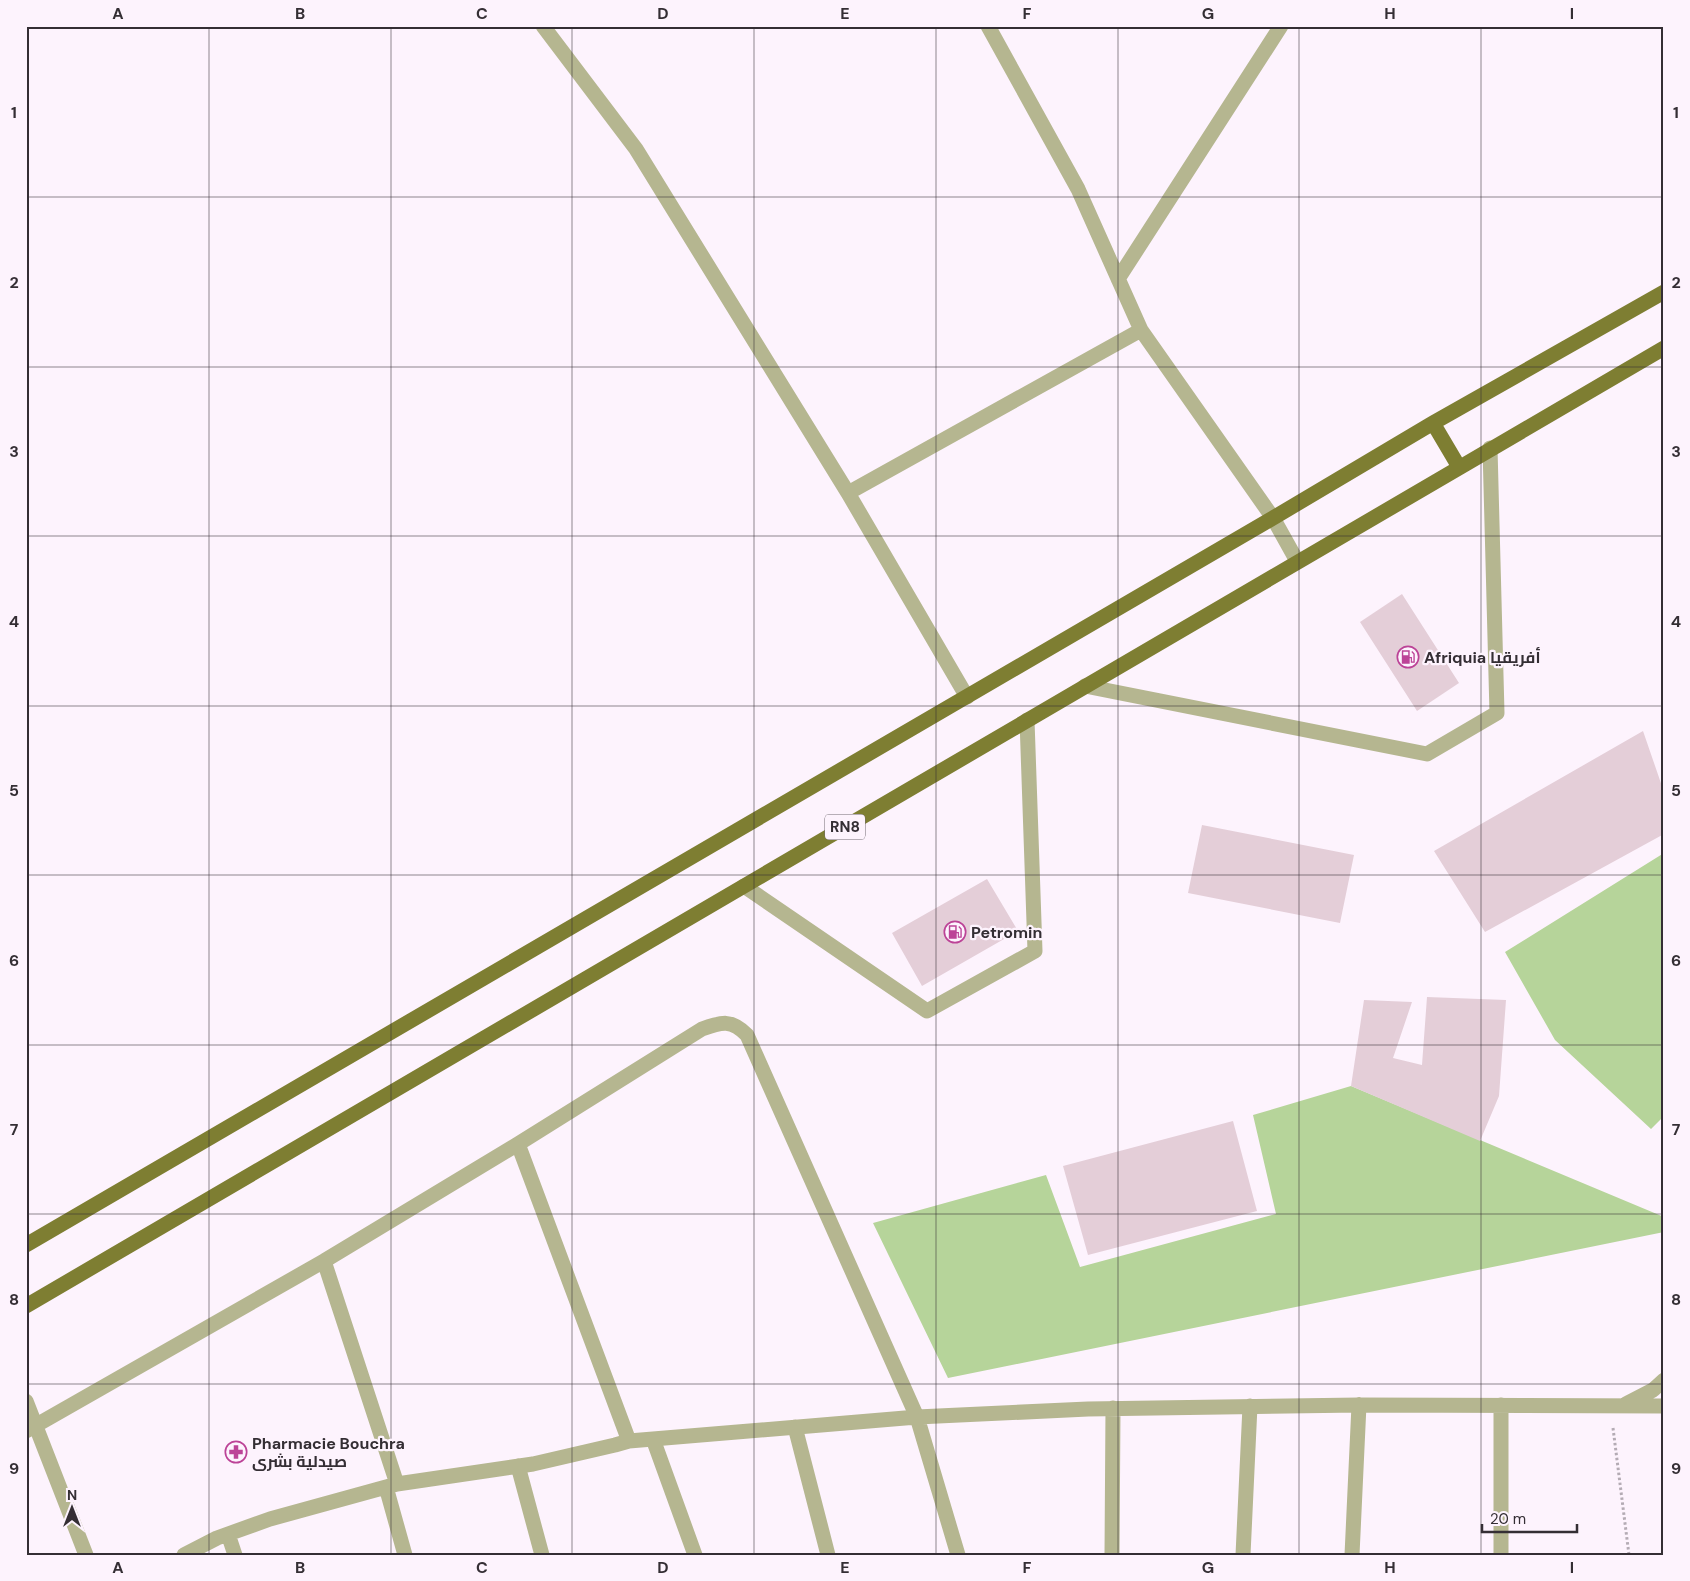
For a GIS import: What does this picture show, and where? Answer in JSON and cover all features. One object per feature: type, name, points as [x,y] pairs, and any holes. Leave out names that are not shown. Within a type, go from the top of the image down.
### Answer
[{"type":"main road","points":[[26,1245],[1433,423],[1664,292]]},
{"type":"main road","name":"RN8","points":[[26,1306],[1490,448],[1664,348]]},
{"type":"main road","points":[[1433,423],[1459,467]]},
{"type":"street","points":[[542,26],[636,149],[848,493],[967,696]]},
{"type":"street","points":[[988,26],[1078,189],[1142,330],[1273,518],[1297,561]]},
{"type":"street","points":[[1118,279],[1281,26]]},
{"type":"street","points":[[848,493],[1142,330]]},
{"type":"street","points":[[1085,686],[1427,754],[1497,713],[1490,448]]},
{"type":"street","points":[[744,886],[926,1011],[1035,950],[1027,720]]},
{"type":"street","points":[[31,1429],[324,1261],[518,1144],[702,1029],[720,1023],[737,1026],[747,1035],[917,1417],[958,1555]]},
{"type":"street","points":[[518,1144],[629,1441]]},
{"type":"street","points":[[324,1261],[392,1485],[405,1555]]},
{"type":"street","points":[[1617,1405],[1654,1390],[1664,1380]]},
{"type":"street","points":[[26,1401],[31,1429],[86,1555]]},
{"type":"street","points":[[184,1555],[228,1534],[270,1519],[392,1485],[518,1466],[629,1441],[917,1417],[1113,1408],[1359,1405],[1664,1406]]},
{"type":"street","points":[[1352,1555],[1359,1405]]},
{"type":"street","points":[[1501,1405],[1501,1555]]},
{"type":"street","points":[[1243,1555],[1250,1406]]},
{"type":"street","points":[[1112,1555],[1113,1408]]},
{"type":"street","points":[[795,1427],[828,1555]]},
{"type":"street","points":[[653,1439],[695,1555]]},
{"type":"street","points":[[518,1466],[542,1555]]},
{"type":"street","points":[[228,1534],[235,1555]]},
{"type":"path","points":[[1617,1405],[1629,1555]]},
{"type":"green space","points":[[1664,853],[1664,1116],[1651,1129],[1555,1040],[1505,952]]},
{"type":"green space","points":[[1351,1086],[1664,1217],[1664,1232],[948,1378],[873,1223],[1046,1175],[1080,1267],[1276,1214],[1253,1115]]},
{"type":"building","points":[[1402,594],[1459,683],[1417,711],[1360,622]]},
{"type":"building","points":[[1643,731],[1664,792],[1664,834],[1485,932],[1434,851]]},
{"type":"building","points":[[1202,825],[1354,855],[1340,923],[1188,893]]},
{"type":"building","points":[[987,879],[1018,931],[922,986],[892,933]]},
{"type":"building","points":[[1427,997],[1506,1000],[1499,1096],[1480,1141],[1351,1086],[1364,1000],[1412,1002],[1393,1058],[1422,1065]]},
{"type":"building","points":[[1233,1121],[1257,1211],[1088,1255],[1063,1166]]},
{"type":"place","name":"Afriquia أفريقيا","points":[[1408,657]]},
{"type":"place","name":"Petromin","points":[[955,932]]},
{"type":"place","name":"Pharmacie Bouchra صيدلية بشرى","points":[[236,1452]]}]
